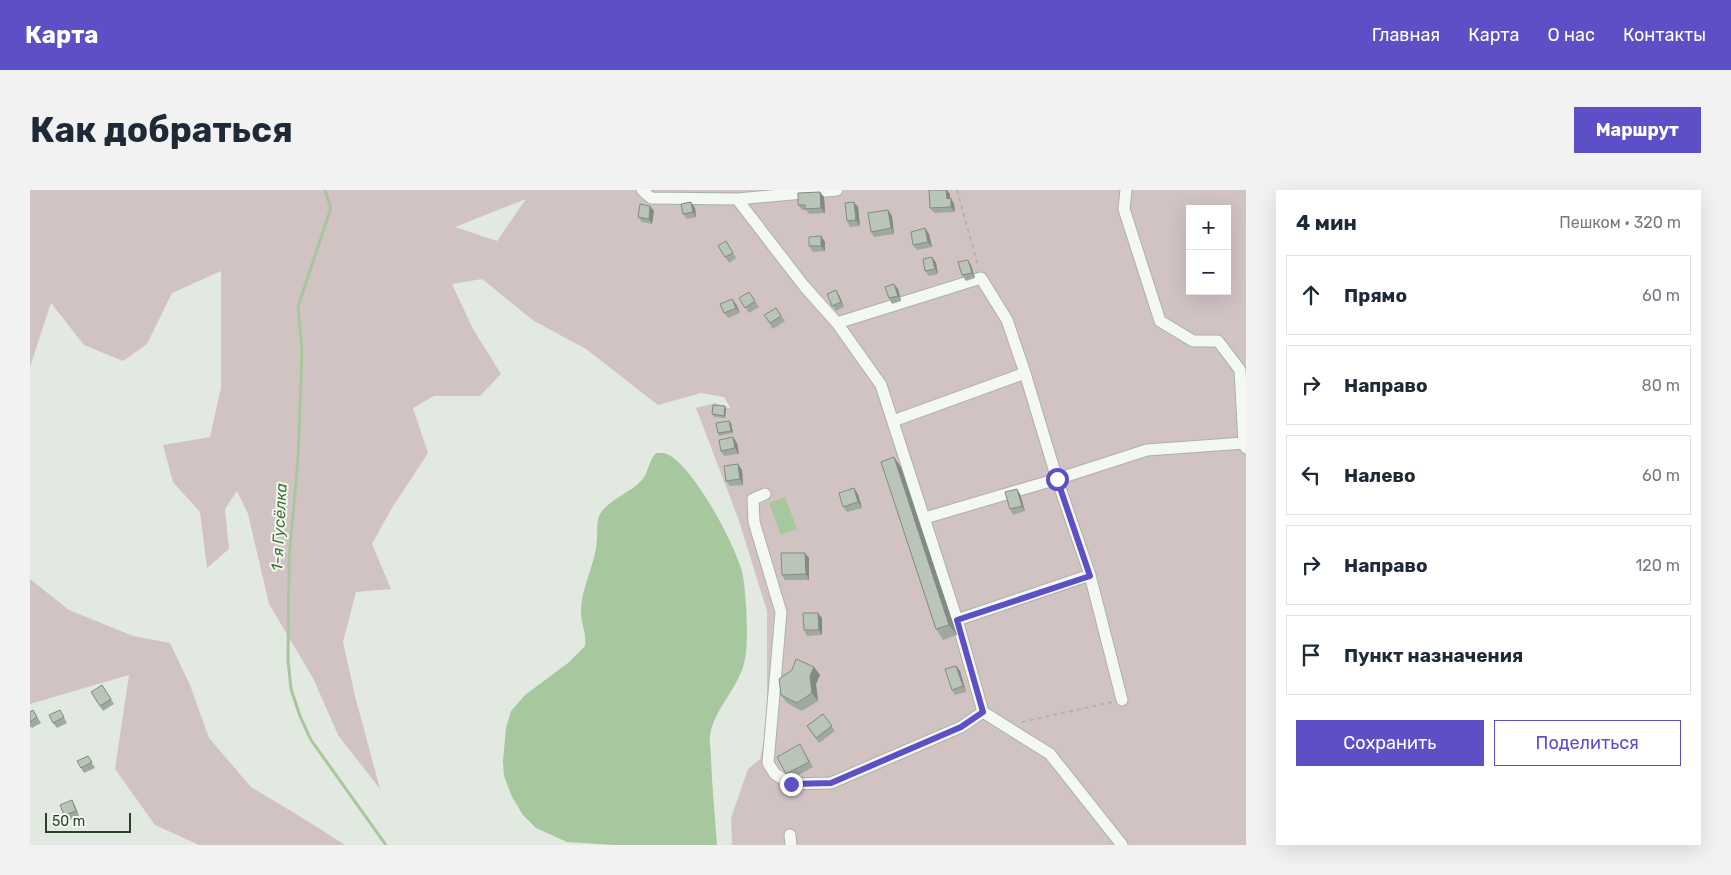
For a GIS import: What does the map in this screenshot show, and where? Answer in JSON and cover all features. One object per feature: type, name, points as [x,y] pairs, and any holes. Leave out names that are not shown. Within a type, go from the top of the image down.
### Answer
[{"type":"lane","points":[[642,190],[651,198],[737,198],[837,190]]},
{"type":"lane","points":[[925,518],[1147,450],[1245,445],[1240,370],[1218,341],[1193,342],[1160,321],[1124,209],[1126,190]]},
{"type":"lane","points":[[737,198],[804,286],[838,323],[881,385],[957,620],[983,712],[1050,754],[1122,845]]},
{"type":"lane","points":[[838,323],[981,278],[1007,320],[1025,373],[1057,479],[1090,576],[1122,700]]},
{"type":"lane","points":[[893,421],[1025,373]]},
{"type":"lane","points":[[765,494],[753,499],[754,522],[781,612],[768,763],[775,774],[791,784],[831,783],[961,727],[983,712]]},
{"type":"lane","points":[[957,620],[1090,576]]},
{"type":"path","points":[[956,190],[981,278]]},
{"type":"path","points":[[1005,726],[1122,700]]},
{"type":"shaded area","points":[[30,190],[1246,190],[1246,845],[732,845],[731,818],[748,769],[760,759],[767,726],[767,611],[738,518],[696,408],[715,403],[731,409],[724,397],[701,393],[658,405],[586,349],[534,321],[482,279],[452,284],[473,329],[501,374],[480,396],[434,396],[413,408],[428,453],[392,508],[372,544],[391,589],[356,592],[343,642],[355,696],[380,789],[338,735],[313,678],[269,604],[248,514],[237,491],[225,509],[229,549],[207,568],[200,512],[173,482],[163,445],[210,437],[221,387],[221,271],[172,293],[147,344],[123,361],[84,345],[51,303],[30,367]],"holes":[[[526,199],[497,241],[455,227]]]},
{"type":"shaded area","points":[[656,453],[664,453],[675,459],[700,488],[723,527],[743,576],[747,629],[745,659],[738,679],[717,715],[710,735],[717,845],[614,845],[567,842],[536,828],[523,815],[512,797],[504,776],[503,761],[506,728],[511,711],[525,695],[568,663],[585,646],[581,614],[582,600],[596,548],[599,517],[607,505],[642,480],[651,459]]},
{"type":"shaded area","points":[[785,497],[797,529],[781,535],[769,503]]},
{"type":"shaded area","points":[[30,579],[69,610],[133,636],[170,643],[190,685],[209,738],[251,787],[345,845],[199,845],[155,825],[115,769],[129,675],[30,704]]},
{"type":"building","points":[[929,190],[946,190],[947,199],[951,198],[951,207],[930,208]]},
{"type":"building","points":[[820,192],[821,208],[805,209],[805,205],[798,205],[798,193]]},
{"type":"building","points":[[691,202],[693,212],[683,214],[681,204]]},
{"type":"building","points":[[854,202],[856,220],[847,221],[845,203]]},
{"type":"building","points":[[640,204],[650,206],[649,219],[638,217]]},
{"type":"building","points":[[888,210],[891,228],[871,232],[868,213]]},
{"type":"building","points":[[925,228],[928,242],[913,245],[911,232]]},
{"type":"building","points":[[821,236],[821,246],[809,246],[809,237]]},
{"type":"building","points":[[726,241],[733,253],[725,257],[718,246]]},
{"type":"building","points":[[932,257],[935,269],[925,271],[923,259]]},
{"type":"building","points":[[968,260],[972,273],[962,275],[958,262]]},
{"type":"building","points":[[894,284],[898,296],[889,298],[885,287]]},
{"type":"building","points":[[836,290],[841,302],[832,306],[827,294]]},
{"type":"building","points":[[749,292],[755,301],[745,308],[739,298]]},
{"type":"building","points":[[732,299],[736,308],[724,313],[720,304]]},
{"type":"building","points":[[776,308],[781,316],[770,323],[764,315]]},
{"type":"building","points":[[713,405],[725,406],[724,416],[712,414]]},
{"type":"building","points":[[729,421],[731,431],[718,433],[716,423]]},
{"type":"building","points":[[733,437],[735,448],[721,451],[719,440]]},
{"type":"building","points":[[894,457],[949,625],[936,629],[881,462]]},
{"type":"building","points":[[738,464],[740,479],[726,481],[724,466]]},
{"type":"building","points":[[854,488],[858,502],[843,507],[839,493]]},
{"type":"building","points":[[1017,489],[1022,506],[1010,509],[1005,492]]},
{"type":"building","points":[[781,553],[805,553],[806,574],[782,575]]},
{"type":"building","points":[[803,613],[818,613],[819,630],[804,630]]},
{"type":"building","points":[[796,659],[814,667],[810,676],[812,693],[797,703],[781,695],[779,679],[792,670]]},
{"type":"building","points":[[956,666],[963,686],[952,690],[945,669]]},
{"type":"building","points":[[102,685],[111,699],[100,706],[91,692]]},
{"type":"building","points":[[33,710],[37,717],[30,722],[30,712]]},
{"type":"building","points":[[60,710],[64,717],[53,723],[49,715]]},
{"type":"building","points":[[823,714],[832,726],[816,738],[807,726]]},
{"type":"building","points":[[800,744],[809,762],[786,774],[777,757]]},
{"type":"building","points":[[88,756],[92,762],[81,768],[77,761]]},
{"type":"building","points":[[72,800],[76,811],[64,815],[60,805]]},
{"type":"waterway","name":"1-я Гусёлка","points":[[325,190],[331,208],[298,307],[302,352],[298,459],[289,559],[288,660],[291,689],[311,740],[386,845]]},
{"type":"route","points":[[791,784],[831,783],[961,727],[983,712],[957,620],[1090,576],[1057,479]]}]
